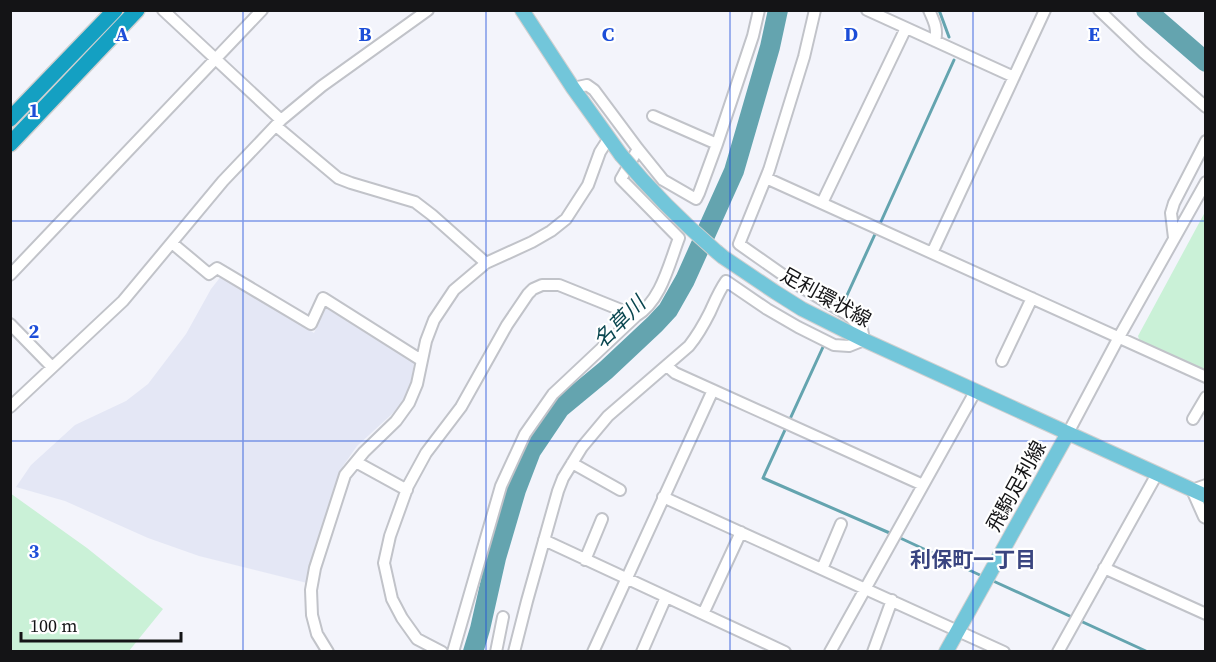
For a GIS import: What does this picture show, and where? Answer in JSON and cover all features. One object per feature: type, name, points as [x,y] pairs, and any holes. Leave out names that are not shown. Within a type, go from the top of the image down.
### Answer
[{"type":"highway","points":[[10,119],[115,10]]},
{"type":"highway","points":[[10,144],[137,10]]},
{"type":"main road","name":"足利環状線","points":[[522,10],[573,88],[621,155],[666,205],[723,257],[822,320],[1157,474],[1199,487],[1206,496]]},
{"type":"main road","name":"飛駒足利線","points":[[946,651],[1068,433]]},
{"type":"street","points":[[163,10],[338,178],[415,202],[486,263]]},
{"type":"street","points":[[10,275],[262,10]]},
{"type":"street","points":[[10,407],[123,301],[223,181],[279,123],[322,86],[428,10]]},
{"type":"street","points":[[573,88],[587,85],[594,90],[663,180],[696,199],[717,144],[753,36],[759,10]]},
{"type":"street","points":[[514,651],[558,491],[572,464],[608,416],[689,346],[710,313],[726,281],[766,309],[834,345],[849,346],[864,340],[862,329],[848,315],[796,284],[739,244],[766,178],[804,57],[815,10]]},
{"type":"street","points":[[867,10],[1014,77]]},
{"type":"street","points":[[929,10],[937,34],[935,41]]},
{"type":"street","points":[[932,253],[1045,10]]},
{"type":"street","points":[[1099,10],[1206,107]]},
{"type":"street","points":[[822,203],[906,28]]},
{"type":"street","points":[[653,116],[717,144]]},
{"type":"street","points":[[328,651],[317,634],[312,615],[311,590],[315,568],[345,475],[396,421],[409,403],[417,384],[426,341],[434,320],[454,290],[486,263],[532,242],[566,219],[588,185],[600,152],[609,138]]},
{"type":"street","points":[[1174,238],[1171,213],[1174,203],[1206,141]]},
{"type":"street","points":[[453,651],[501,486],[525,434],[554,394],[642,312],[654,297],[679,238],[621,179],[638,149]]},
{"type":"street","points":[[766,178],[1206,377]]},
{"type":"street","points":[[1068,433],[1206,182]]},
{"type":"street","points":[[172,243],[209,274],[217,268],[311,324],[323,298],[422,360]]},
{"type":"street","points":[[435,650],[417,639],[402,618],[392,599],[384,563],[390,536],[407,490],[426,453],[461,407],[507,325],[533,289],[542,285],[559,285],[636,316]]},
{"type":"street","points":[[1002,361],[1032,298]]},
{"type":"street","points":[[10,324],[52,367]]},
{"type":"street","points":[[667,366],[675,373],[923,485]]},
{"type":"street","points":[[593,651],[713,390]]},
{"type":"street","points":[[830,651],[975,392]]},
{"type":"street","points":[[1193,419],[1206,397]]},
{"type":"street","points":[[356,462],[407,490]]},
{"type":"street","points":[[572,464],[620,490]]},
{"type":"street","points":[[1058,651],[1157,474]]},
{"type":"street","points":[[1199,487],[1206,518]]},
{"type":"street","points":[[663,497],[1004,651]]},
{"type":"street","points":[[585,560],[602,519]]},
{"type":"street","points":[[822,569],[841,524]]},
{"type":"street","points":[[703,614],[741,532]]},
{"type":"street","points":[[544,540],[785,651]]},
{"type":"street","points":[[1104,568],[1206,614]]},
{"type":"street","points":[[642,651],[666,597]]},
{"type":"street","points":[[873,651],[892,600]]},
{"type":"street","points":[[496,651],[503,617]]},
{"type":"shaded area","points":[[222,275],[314,333],[326,308],[414,363],[405,399],[357,446],[343,466],[307,583],[199,556],[148,538],[65,501],[16,487],[31,465],[75,425],[126,401],[148,384],[186,334],[211,289]]},
{"type":"green space","points":[[1205,212],[1205,373],[1140,342],[1138,336]]},
{"type":"green space","points":[[10,493],[87,548],[163,609],[129,651],[11,651]]},
{"type":"waterway","name":"名草川","points":[[473,652],[496,558],[516,490],[531,451],[560,408],[606,370],[668,310],[685,280],[734,171],[770,47],[778,10]]},
{"type":"waterway","points":[[939,10],[949,37]]},
{"type":"waterway","points":[[1146,10],[1206,62]]},
{"type":"waterway","points":[[879,226],[954,60]]},
{"type":"waterway","points":[[843,304],[876,232]]},
{"type":"waterway","points":[[823,347],[763,478],[892,534]]},
{"type":"waterway","points":[[898,537],[982,576]]},
{"type":"waterway","points":[[991,580],[1148,652]]},
{"type":"district","name":"利保町一丁目","points":[[973,559]]}]
